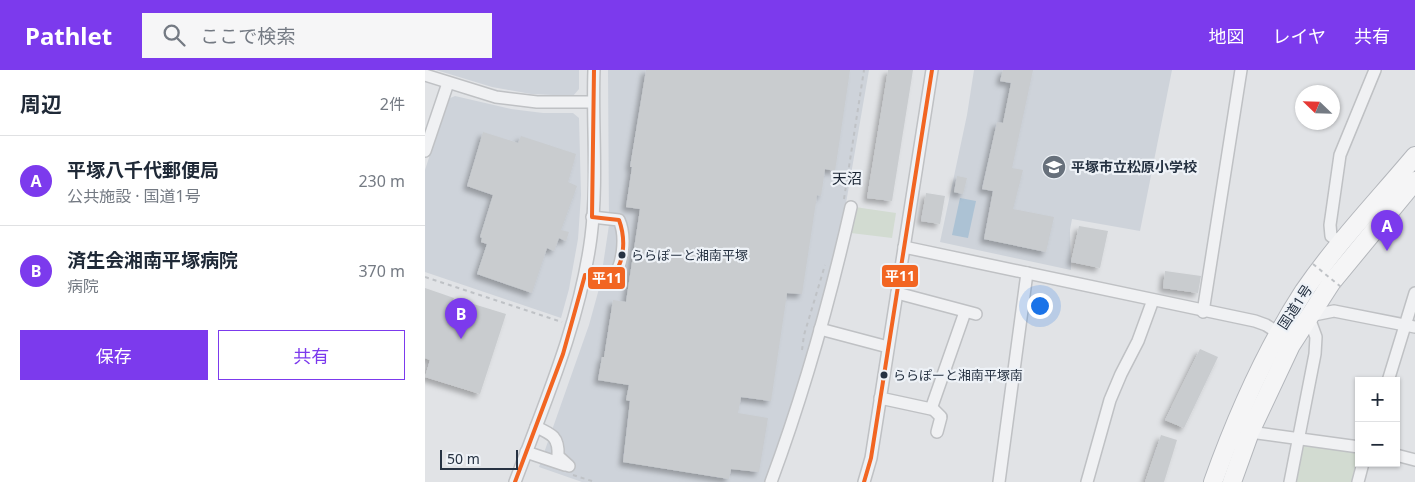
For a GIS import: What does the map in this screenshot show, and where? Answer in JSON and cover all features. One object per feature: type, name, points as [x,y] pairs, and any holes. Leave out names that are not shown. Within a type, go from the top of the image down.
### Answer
[{"type":"highway","name":"国道1号","points":[[1232,482],[1250,432],[1341,244],[1415,156]]},
{"type":"highway","name":"国道1号","points":[[1213,482],[1276,326],[1311,306],[1414,184]]},
{"type":"street","points":[[515,482],[572,325],[585,275],[592,218],[594,70]]},
{"type":"street","points":[[864,482],[871,458],[932,70]]},
{"type":"street","points":[[1203,312],[1241,70]]},
{"type":"street","points":[[1341,244],[1331,236],[1330,225],[1340,155],[1375,70]]},
{"type":"street","points":[[425,75],[504,98],[537,102],[593,102]]},
{"type":"street","points":[[425,151],[448,83]]},
{"type":"street","points":[[771,482],[784,448],[819,329],[847,207]]},
{"type":"street","points":[[585,275],[610,279],[614,276],[619,266],[623,237],[619,220],[592,218]]},
{"type":"street","points":[[904,247],[1276,326],[1311,306],[1410,326]]},
{"type":"street","points":[[999,482],[1027,273]]},
{"type":"street","points":[[897,293],[970,313],[931,407]]},
{"type":"street","points":[[1390,377],[1410,326],[1415,293]]},
{"type":"street","points":[[1087,482],[1110,400],[1138,341],[1153,300]]},
{"type":"street","points":[[1291,482],[1315,354],[1311,306]]},
{"type":"street","points":[[1276,326],[1291,345]]},
{"type":"street","points":[[819,329],[888,347]]},
{"type":"street","points":[[880,398],[931,409],[931,407]]},
{"type":"street","points":[[931,407],[941,417],[937,432]]},
{"type":"street","points":[[527,452],[569,466],[558,456],[559,445],[552,434],[535,428]]},
{"type":"street","points":[[1250,432],[1355,446]]},
{"type":"street","points":[[1400,456],[1415,460]]},
{"type":"street","points":[[1358,482],[1362,467]]},
{"type":"path","points":[[847,207],[864,70]]},
{"type":"path","points":[[801,358],[804,335],[825,264]]},
{"type":"path","points":[[1313,264],[1341,287]]},
{"type":"path","points":[[425,277],[564,322]]},
{"type":"shaded area","points":[[436,70],[579,70],[579,89],[573,96],[531,94],[492,87]]},
{"type":"shaded area","name":"ららぽーと湘南平塚","points":[[608,70],[869,70],[840,238],[795,394],[765,482],[582,482],[539,467],[589,325],[600,285],[609,225]]},
{"type":"shaded area","name":"平塚市立松原小学校","points":[[974,70],[1172,70],[1140,231],[1072,219],[1070,230],[1071,270],[940,242],[967,115]]},
{"type":"shaded area","points":[[455,96],[511,109],[543,113],[573,113],[579,118],[581,195],[578,239],[569,289],[561,318],[425,272],[425,170],[448,99]]},
{"type":"shaded area","points":[[855,207],[896,213],[892,238],[851,233]]},
{"type":"shaded area","points":[[1298,439],[1355,446],[1355,467],[1357,467],[1356,482],[1290,482]]},
{"type":"water","points":[[960,198],[976,201],[968,238],[952,235]]},
{"type":"building","name":"ららぽーと湘南平塚","points":[[646,70],[850,70],[835,171],[825,169],[821,196],[817,195],[802,294],[787,293],[771,401],[741,397],[738,413],[768,418],[759,472],[731,469],[729,479],[623,462],[630,401],[626,400],[629,385],[598,380],[602,357],[604,357],[613,300],[626,302],[640,209],[626,207],[632,167],[630,167]]},
{"type":"building","points":[[888,70],[913,70],[892,201],[867,198]]},
{"type":"building","points":[[1003,70],[1033,70],[1012,168],[1023,170],[1013,209],[1054,217],[1046,252],[984,239],[993,191],[982,189],[997,122],[1003,123],[1011,83],[1000,81]]},
{"type":"building","points":[[483,132],[518,143],[521,136],[576,154],[568,182],[577,186],[561,230],[569,232],[566,241],[559,238],[554,251],[547,248],[532,293],[477,274],[487,244],[481,242],[482,238],[480,237],[493,195],[467,186]]},
{"type":"building","points":[[957,176],[967,178],[963,194],[954,192]]},
{"type":"building","points":[[926,193],[945,196],[940,224],[921,221]]},
{"type":"building","points":[[1079,226],[1108,231],[1100,268],[1071,262]]},
{"type":"building","points":[[1165,271],[1201,276],[1198,293],[1163,288]]},
{"type":"building","points":[[425,288],[454,298],[448,315],[464,321],[470,303],[506,314],[480,394],[425,377],[430,360],[425,358]]},
{"type":"building","points":[[1200,349],[1218,357],[1184,428],[1165,420]]},
{"type":"building","points":[[1161,435],[1177,440],[1164,482],[1145,482]]},
{"type":"transit line","name":"平11","points":[[515,482],[563,354],[585,275],[610,279],[619,266],[623,251],[623,235],[619,220],[592,217],[594,70]]},
{"type":"transit line","name":"平11","points":[[864,482],[871,458],[932,70]]},
{"type":"place","name":"平塚市立松原小学校","points":[[1054,167]]},
{"type":"place","name":"平塚八千代郵便局","points":[[1387,251]]},
{"type":"place","name":"ららぽーと湘南平塚","points":[[622,255]]},
{"type":"place","name":"済生会湘南平塚病院","points":[[461,339]]},
{"type":"place","name":"ららぽーと湘南平塚南","points":[[884,375]]},
{"type":"district","name":"天沼","points":[[847,179]]}]
